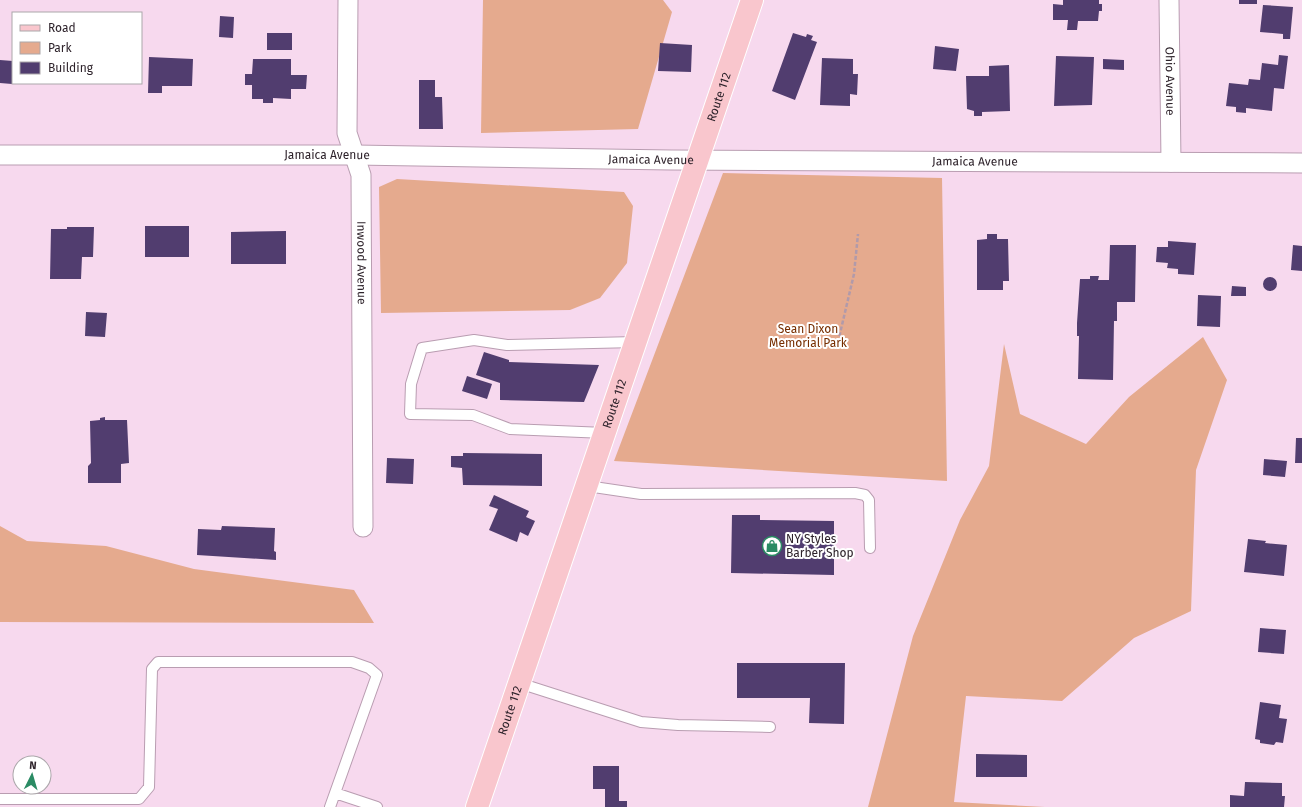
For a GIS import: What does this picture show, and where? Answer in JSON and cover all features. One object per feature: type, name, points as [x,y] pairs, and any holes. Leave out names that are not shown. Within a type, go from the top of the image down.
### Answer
[{"type":"main road","name":"Route 112","points":[[477,807],[752,0]]},
{"type":"street","name":"Inwood Avenue","points":[[348,0],[347,133],[361,175],[363,527]]},
{"type":"street","name":"Ohio Avenue","points":[[1169,0],[1171,162]]},
{"type":"street","name":"Jamaica Avenue","points":[[0,154],[355,155],[1302,163]]},
{"type":"lane","points":[[605,434],[510,429],[473,415],[410,414],[411,384],[422,348],[474,340],[507,346],[636,342]]},
{"type":"lane","points":[[587,486],[641,494],[855,493],[865,495],[869,500],[870,548]]},
{"type":"lane","points":[[0,799],[107,803],[139,799],[149,787],[152,669],[158,662],[352,662],[369,668],[377,675],[330,807]]},
{"type":"lane","points":[[519,683],[641,722],[678,725],[770,727]]},
{"type":"lane","points":[[335,793],[376,807]]},
{"type":"path","points":[[838,342],[854,274],[858,234]]},
{"type":"green space","points":[[483,0],[663,0],[672,12],[638,129],[481,133]]},
{"type":"green space","name":"Sean Dixon Memorial Park","points":[[723,173],[942,178],[947,481],[614,461]]},
{"type":"green space","points":[[397,179],[624,192],[633,206],[627,263],[600,298],[570,310],[381,313],[379,187]]},
{"type":"green space","points":[[1203,337],[1227,380],[1196,470],[1191,611],[1134,638],[1062,701],[966,696],[954,802],[1045,807],[868,807],[913,636],[960,520],[989,466],[1004,344],[1020,414],[1086,444],[1129,397]]},
{"type":"green space","points":[[0,526],[27,541],[106,546],[194,569],[354,590],[374,623],[0,622]]},
{"type":"building","points":[[1063,0],[1099,0],[1099,4],[1102,4],[1102,11],[1099,11],[1098,21],[1078,21],[1077,30],[1067,30],[1068,20],[1053,20],[1053,4],[1063,5]]},
{"type":"building","points":[[1239,0],[1257,0],[1257,4],[1239,4]]},
{"type":"building","points":[[1263,5],[1293,7],[1290,39],[1283,39],[1283,34],[1260,32]]},
{"type":"building","points":[[220,16],[234,17],[233,38],[219,37]]},
{"type":"building","points":[[267,33],[292,33],[292,50],[267,50]]},
{"type":"building","points":[[793,33],[806,37],[807,34],[813,36],[811,40],[817,42],[795,100],[772,91]]},
{"type":"building","points":[[660,43],[692,45],[691,72],[658,71]]},
{"type":"building","points":[[935,46],[959,49],[956,71],[933,69]]},
{"type":"building","points":[[1279,55],[1288,56],[1284,89],[1274,88],[1272,111],[1246,108],[1246,113],[1236,112],[1236,107],[1226,106],[1229,83],[1248,85],[1249,79],[1260,80],[1262,63],[1278,65]]},
{"type":"building","points":[[1056,56],[1094,57],[1092,105],[1054,106]]},
{"type":"building","points":[[149,57],[193,59],[192,86],[162,86],[162,93],[148,93]]},
{"type":"building","points":[[822,58],[853,59],[853,74],[858,74],[857,95],[850,94],[850,106],[820,105]]},
{"type":"building","points":[[253,59],[291,59],[291,75],[307,75],[306,89],[291,89],[291,99],[273,98],[273,103],[263,103],[263,99],[252,99],[252,85],[245,85],[245,74],[252,74]]},
{"type":"building","points":[[1103,59],[1124,60],[1124,70],[1103,69]]},
{"type":"building","points":[[0,60],[12,61],[12,84],[0,83]]},
{"type":"building","points":[[1009,65],[1010,111],[982,112],[982,116],[974,116],[974,111],[967,109],[966,76],[989,76],[989,66]]},
{"type":"building","points":[[419,80],[435,80],[435,97],[442,97],[443,129],[419,129]]},
{"type":"building","points":[[145,226],[189,226],[189,257],[145,257]]},
{"type":"building","points":[[67,227],[94,227],[93,257],[82,257],[81,279],[50,279],[51,229],[67,229]]},
{"type":"building","points":[[286,231],[286,264],[231,264],[231,232]]},
{"type":"building","points":[[987,234],[997,234],[997,239],[1008,239],[1009,281],[1003,281],[1003,290],[977,290],[977,240],[987,239]]},
{"type":"building","points":[[1168,241],[1196,243],[1194,275],[1178,274],[1178,269],[1167,268],[1168,263],[1156,262],[1157,247],[1168,247]]},
{"type":"building","points":[[1110,245],[1136,245],[1135,302],[1117,302],[1117,321],[1114,321],[1113,380],[1078,379],[1079,336],[1077,336],[1077,323],[1080,279],[1090,279],[1090,276],[1099,276],[1098,280],[1109,280]]},
{"type":"building","points":[[1293,245],[1302,246],[1302,271],[1291,270]]},
{"type":"building","points":[[1270,277],[1275,279],[1277,284],[1275,289],[1270,291],[1265,289],[1263,284],[1265,279]]},
{"type":"building","points":[[1232,286],[1246,287],[1246,296],[1231,296]]},
{"type":"building","points":[[1198,295],[1221,296],[1220,327],[1197,326]]},
{"type":"building","points":[[86,312],[107,313],[105,337],[85,336]]},
{"type":"building","points":[[484,352],[509,360],[509,362],[599,365],[584,402],[500,400],[500,383],[476,375]]},
{"type":"building","points":[[467,376],[492,384],[487,399],[462,391]]},
{"type":"building","points":[[105,417],[105,420],[127,420],[129,463],[121,464],[121,483],[88,483],[88,466],[91,463],[90,421],[100,420],[100,418]]},
{"type":"building","points":[[1296,438],[1302,438],[1302,463],[1295,463]]},
{"type":"building","points":[[463,453],[542,454],[542,486],[463,485],[462,468],[451,467],[451,456],[463,456]]},
{"type":"building","points":[[387,458],[414,459],[413,484],[386,483]]},
{"type":"building","points":[[1264,459],[1287,461],[1285,477],[1263,475]]},
{"type":"building","points":[[494,495],[529,511],[526,517],[535,521],[528,536],[520,532],[517,542],[489,530],[498,509],[489,506]]},
{"type":"building","points":[[732,515],[760,515],[760,520],[834,521],[834,575],[731,573]]},
{"type":"building","points":[[222,526],[275,528],[274,551],[276,552],[276,560],[197,555],[198,529],[221,530]]},
{"type":"building","points":[[1248,539],[1266,541],[1265,543],[1287,545],[1284,576],[1244,572]]},
{"type":"building","points":[[1260,628],[1286,630],[1284,654],[1258,652]]},
{"type":"building","points":[[737,663],[845,663],[844,724],[809,723],[810,698],[737,698]]},
{"type":"building","points":[[1260,702],[1281,705],[1279,718],[1287,719],[1283,743],[1276,742],[1274,745],[1260,743],[1260,740],[1255,739]]},
{"type":"building","points":[[976,754],[1027,755],[1027,777],[976,777]]},
{"type":"building","points":[[593,766],[619,766],[619,801],[627,801],[627,807],[605,807],[605,789],[593,789]]},
{"type":"building","points":[[1245,782],[1282,783],[1282,796],[1285,796],[1284,807],[1230,807],[1230,795],[1244,796]]},
{"type":"place","name":"NY Styles Barber Shop","points":[[772,546]]}]
